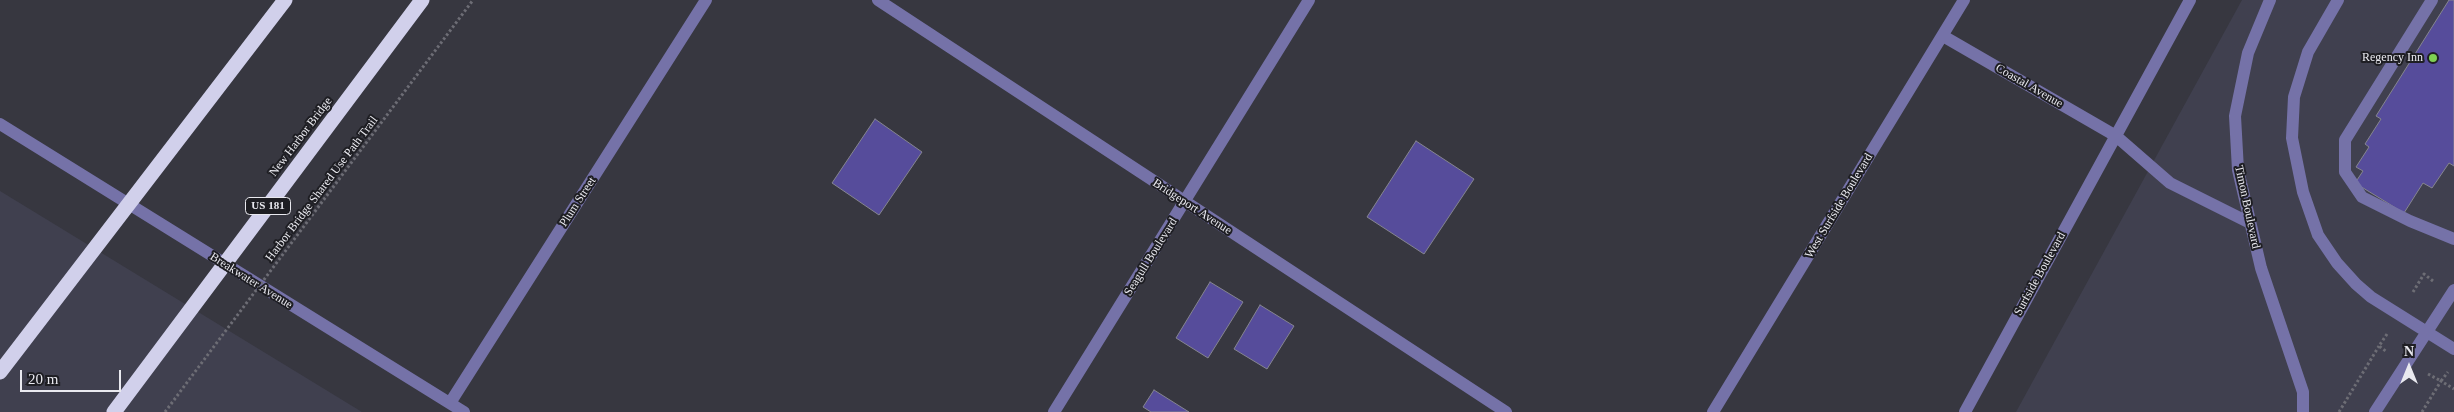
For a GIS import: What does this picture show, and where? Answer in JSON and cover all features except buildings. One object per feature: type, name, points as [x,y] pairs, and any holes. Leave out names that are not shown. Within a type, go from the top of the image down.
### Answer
[{"type":"highway","points":[[0,372],[285,0]]},
{"type":"highway","name":"New Harbor Bridge","points":[[114,412],[422,0]]},
{"type":"street","name":"Plum Street","points":[[450,403],[706,0]]},
{"type":"street","name":"Bridgeport Avenue","points":[[878,0],[1506,412]]},
{"type":"street","name":"Seagull Boulevard","points":[[1054,412],[1310,0]]},
{"type":"street","name":"West Surfside Boulevard","points":[[1713,412],[1964,0]]},
{"type":"street","name":"Surfside Boulevard","points":[[1965,412],[2190,0]]},
{"type":"street","name":"Timon Boulevard","points":[[2270,0],[2248,52],[2235,116],[2238,170],[2248,222],[2261,268],[2303,392],[2303,412]]},
{"type":"street","points":[[2338,0],[2308,52],[2294,97],[2292,138],[2303,192],[2318,236],[2337,263],[2356,284],[2371,297],[2454,349]]},
{"type":"street","points":[[2432,0],[2345,140],[2345,172],[2362,197],[2410,221],[2454,239]]},
{"type":"street","name":"Coastal Avenue","points":[[1943,36],[2116,136],[2170,182],[2248,222]]},
{"type":"street","name":"Breakwater Avenue","points":[[0,124],[464,412]]},
{"type":"street","points":[[2375,412],[2454,290]]},
{"type":"path","name":"Harbor Bridge Shared Use Path Trail","points":[[165,412],[473,0]]},
{"type":"path","points":[[2413,292],[2424,274]]},
{"type":"path","points":[[2339,412],[2391,327]]},
{"type":"path","points":[[2379,346],[2392,355]]},
{"type":"path","points":[[2422,412],[2450,369]]},
{"type":"path","points":[[2426,373],[2454,389]]},
{"type":"shaded area","points":[[2242,0],[2454,0],[2454,412],[2016,412]]},
{"type":"shaded area","points":[[0,191],[362,412],[0,412]]},
{"type":"place","name":"Regency Inn","points":[[2433,58]]}]
